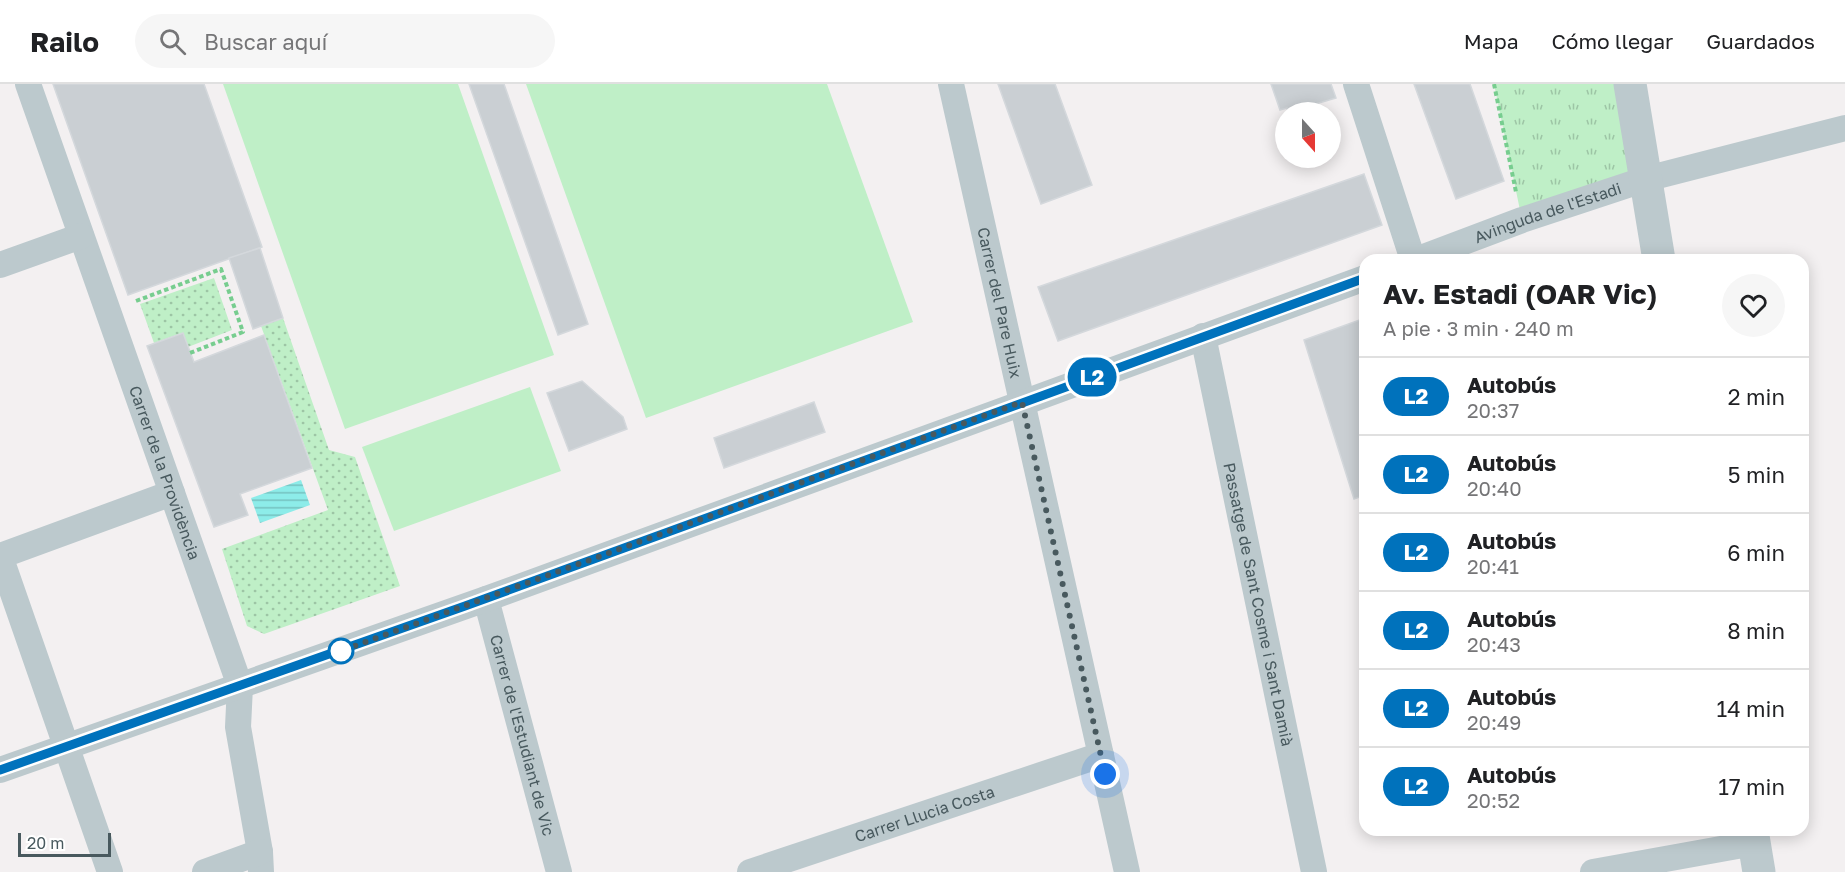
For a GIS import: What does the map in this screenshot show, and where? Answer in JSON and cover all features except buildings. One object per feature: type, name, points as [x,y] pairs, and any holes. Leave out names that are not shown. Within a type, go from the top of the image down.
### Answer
[{"type":"street","name":"Carrer de la Providència","points":[[28,84],[240,687],[237,727],[260,862]]},
{"type":"street","name":"Carrer del Pare Huix","points":[[951,84],[1127,872]]},
{"type":"street","points":[[1356,84],[1413,254]]},
{"type":"street","points":[[1630,84],[1658,254]]},
{"type":"street","name":"Avinguda de l'Estadi","points":[[1431,254],[1522,220],[1646,179],[1845,128]]},
{"type":"street","points":[[0,265],[81,236]]},
{"type":"street","points":[[0,770],[486,599],[1359,280]]},
{"type":"street","name":"Passatge de Sant Cosme i Sant Damià","points":[[1203,336],[1314,872]]},
{"type":"street","points":[[110,872],[0,556],[172,493]]},
{"type":"street","name":"Carrer de l'Estudiant de Vic","points":[[486,599],[559,872]]},
{"type":"street","name":"Carrer Llucia Costa","points":[[750,872],[1101,755]]},
{"type":"street","points":[[1593,872],[1755,848]]},
{"type":"street","points":[[205,872],[260,862]]},
{"type":"path","points":[[1494,84],[1522,220]]},
{"type":"path","points":[[139,309],[135,299],[221,269],[243,332],[190,353]]},
{"type":"green space","points":[[223,84],[458,84],[554,355],[345,429]]},
{"type":"green space","points":[[526,84],[827,84],[913,322],[646,418]]},
{"type":"green space","points":[[1494,84],[1630,84],[1646,179],[1522,220]]},
{"type":"green space","points":[[214,278],[232,330],[188,347],[182,333],[154,343],[140,304]]},
{"type":"green space","points":[[283,318],[329,450],[355,457],[400,586],[264,634],[247,626],[222,549],[328,510],[261,326]]},
{"type":"green space","points":[[530,387],[561,471],[394,531],[362,447]]},
{"type":"water","points":[[301,480],[310,505],[260,523],[251,498]]},
{"type":"bus line","name":"L2","points":[[0,770],[465,606],[1359,280]]},
{"type":"route","points":[[341,651],[338,652],[1022,402],[1105,774]]}]
